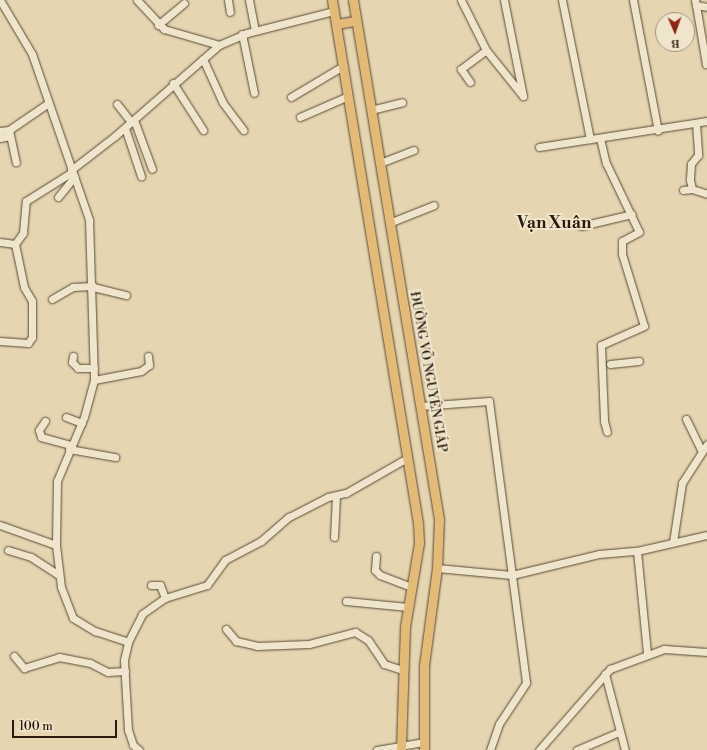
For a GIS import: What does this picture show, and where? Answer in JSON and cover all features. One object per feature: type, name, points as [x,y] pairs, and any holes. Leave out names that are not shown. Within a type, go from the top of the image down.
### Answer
[{"type":"main road","points":[[332,0],[418,523],[402,670],[401,747]]},
{"type":"main road","name":"ĐƯỜNG VÕ NGUYÊN GIÁP","points":[[353,0],[439,519],[437,568],[424,666],[424,746]]},
{"type":"main road","points":[[336,24],[356,21]]},
{"type":"street","points":[[0,0],[32,54],[46,104],[72,173],[87,207],[93,286],[94,380],[82,423],[70,447],[57,481],[56,545],[59,576],[64,602],[73,618],[95,631],[128,642]]},
{"type":"street","points":[[137,0],[158,25],[219,45]]},
{"type":"street","points":[[228,0],[230,12]]},
{"type":"street","points":[[249,0],[255,30]]},
{"type":"street","points":[[461,0],[486,50],[523,96],[504,0]]},
{"type":"street","points":[[562,0],[590,139]]},
{"type":"street","points":[[633,0],[658,131]]},
{"type":"street","points":[[695,2],[707,7]]},
{"type":"street","points":[[695,2],[707,65]]},
{"type":"street","points":[[158,25],[184,3]]},
{"type":"street","points":[[0,341],[28,343],[32,337],[32,301],[24,287],[15,244],[23,232],[26,201],[72,173],[219,45],[242,34],[255,30],[334,11]]},
{"type":"street","points":[[242,34],[254,93]]},
{"type":"street","points":[[470,82],[461,69],[486,50]]},
{"type":"street","points":[[203,59],[223,103],[243,130]]},
{"type":"street","points":[[292,97],[343,66]]},
{"type":"street","points":[[173,84],[203,130]]},
{"type":"street","points":[[300,117],[348,96]]},
{"type":"street","points":[[371,110],[402,102]]},
{"type":"street","points":[[0,138],[10,133],[46,104]]},
{"type":"street","points":[[117,104],[133,121],[152,169]]},
{"type":"street","points":[[539,148],[590,139],[658,131],[707,121]]},
{"type":"street","points":[[692,189],[690,166],[699,146],[696,124]]},
{"type":"street","points":[[125,128],[141,176]]},
{"type":"street","points":[[0,131],[10,133]]},
{"type":"street","points":[[10,133],[16,162]]},
{"type":"street","points":[[600,138],[606,163],[632,214],[639,232],[622,241],[622,254],[644,326],[602,343],[605,365],[608,432]]},
{"type":"street","points":[[380,163],[414,150]]},
{"type":"street","points":[[58,197],[72,173]]},
{"type":"street","points":[[683,190],[692,189],[707,194]]},
{"type":"street","points":[[390,223],[434,205]]},
{"type":"street","points":[[580,226],[632,214]]},
{"type":"street","points":[[0,242],[15,244]]},
{"type":"street","points":[[52,299],[73,287],[93,286],[126,295]]},
{"type":"street","points":[[73,356],[72,362],[78,368],[94,368]]},
{"type":"street","points":[[94,380],[141,372],[149,365],[148,356]]},
{"type":"street","points":[[605,365],[639,361]]},
{"type":"street","points":[[420,406],[489,401],[526,683],[499,724],[490,750]]},
{"type":"street","points":[[66,417],[82,423]]},
{"type":"street","points":[[686,419],[701,450]]},
{"type":"street","points":[[44,422],[39,430],[41,437],[70,447],[115,457]]},
{"type":"street","points":[[673,542],[682,483],[701,450],[707,444]]},
{"type":"street","points":[[139,750],[133,745],[128,730],[125,671],[128,642],[142,614],[165,598],[207,585],[225,560],[261,541],[289,517],[336,496],[407,458]]},
{"type":"street","points":[[334,537],[336,496]]},
{"type":"street","points":[[0,525],[56,545]]},
{"type":"street","points":[[437,568],[512,575],[599,554],[638,551],[707,535]]},
{"type":"street","points":[[8,550],[31,557],[59,576]]},
{"type":"street","points":[[638,551],[647,653]]},
{"type":"street","points":[[376,556],[375,570],[380,575],[411,587]]},
{"type":"street","points":[[151,584],[160,585],[165,598]]},
{"type":"street","points":[[346,601],[408,607]]},
{"type":"street","points":[[226,629],[236,641],[257,646],[309,644],[355,632],[368,640],[384,664],[402,670]]},
{"type":"street","points":[[539,750],[605,674],[647,653],[680,648],[707,652]]},
{"type":"street","points":[[14,656],[24,668],[59,657],[90,663],[108,672],[125,671]]},
{"type":"street","points":[[605,674],[619,732],[625,750]]},
{"type":"street","points":[[577,750],[619,732]]},
{"type":"street","points":[[377,750],[424,746]]},
{"type":"district","name":"Vạn Xuân","points":[[554,224]]}]
